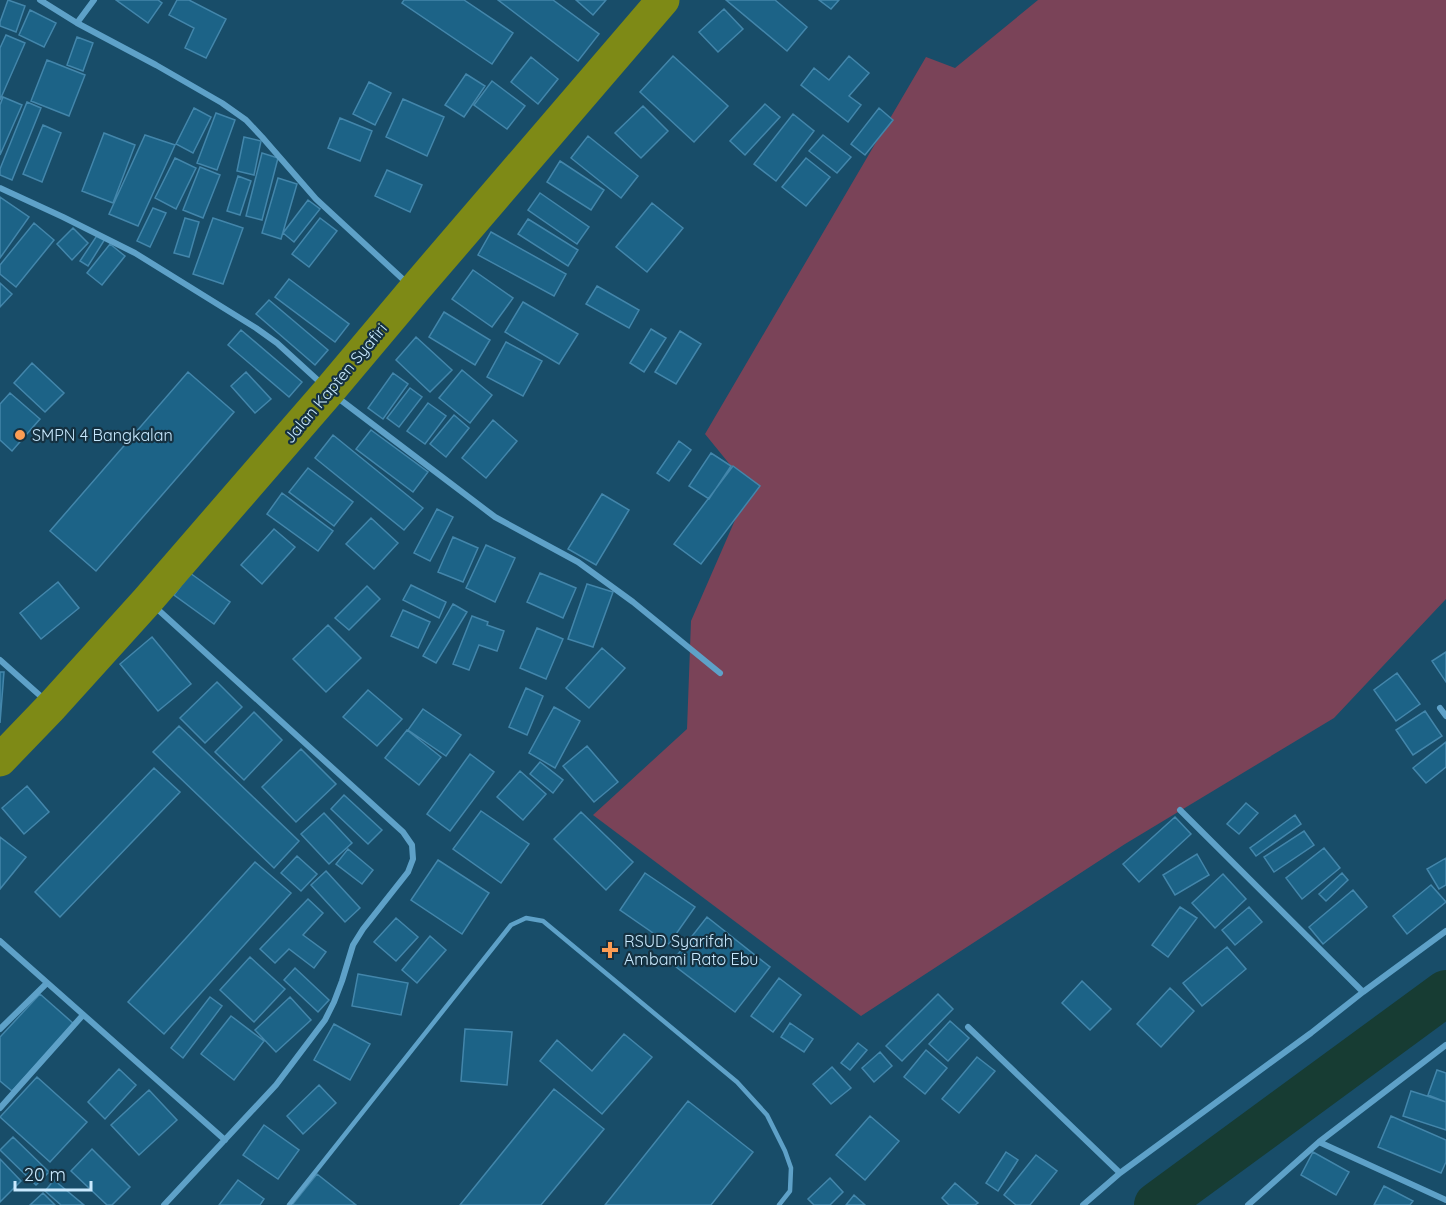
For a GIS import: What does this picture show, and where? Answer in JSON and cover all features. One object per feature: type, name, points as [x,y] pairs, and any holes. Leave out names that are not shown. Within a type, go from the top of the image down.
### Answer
[{"type":"highway","name":"Jalan Kapten Syafiri","points":[[0,760],[147,601],[663,0]]},
{"type":"street","points":[[40,0],[222,103],[246,120],[316,199],[414,290]]},
{"type":"street","points":[[77,23],[94,0]]},
{"type":"street","points":[[0,188],[135,253],[256,328],[277,343],[329,391],[495,517],[578,562],[633,602],[720,673]]},
{"type":"street","points":[[147,601],[403,832],[412,845],[413,859],[408,872],[353,945],[342,981],[325,1020],[276,1085],[164,1205]]},
{"type":"street","points":[[0,660],[52,706]]},
{"type":"street","points":[[1440,708],[1446,716]]},
{"type":"street","points":[[1180,810],[1363,992]]},
{"type":"street","points":[[1083,1205],[1120,1173],[1446,931]]},
{"type":"street","points":[[0,941],[225,1140]]},
{"type":"street","points":[[0,1029],[47,983]]},
{"type":"street","points":[[0,1108],[83,1014]]},
{"type":"street","points":[[968,1027],[1120,1173]]},
{"type":"street","points":[[1248,1205],[1319,1142],[1446,1045]]},
{"type":"street","points":[[1319,1142],[1446,1200]]},
{"type":"lane","points":[[290,1205],[511,925],[525,918],[543,921],[719,1066],[760,1107],[767,1115],[791,1168],[790,1191],[779,1205]]},
{"type":"shaded area","points":[[1038,0],[1446,0],[1446,599],[1334,718],[1125,844],[861,1016],[593,815],[687,729],[691,621],[749,488],[705,434],[926,57],[955,68]]},
{"type":"building","points":[[8,0],[25,6],[16,32],[0,26]]},
{"type":"building","points":[[116,0],[158,0],[162,3],[148,23]]},
{"type":"building","points":[[177,0],[189,0],[226,19],[206,58],[185,48],[194,28],[169,15]]},
{"type":"building","points":[[404,0],[464,0],[513,33],[492,64],[402,3]]},
{"type":"building","points":[[498,0],[553,0],[599,34],[578,61]]},
{"type":"building","points":[[576,0],[606,0],[593,15]]},
{"type":"building","points":[[726,0],[775,0],[807,27],[787,51]]},
{"type":"building","points":[[819,0],[839,0],[831,9]]},
{"type":"building","points":[[724,9],[743,29],[718,52],[699,32]]},
{"type":"building","points":[[30,10],[56,23],[44,47],[19,35]]},
{"type":"building","points":[[6,35],[25,43],[0,100],[0,48]]},
{"type":"building","points":[[77,37],[93,43],[83,71],[67,65]]},
{"type":"building","points":[[673,56],[728,106],[694,142],[640,92]]},
{"type":"building","points":[[849,56],[869,73],[849,96],[861,105],[848,122],[801,85],[814,68],[829,80]]},
{"type":"building","points":[[531,57],[558,79],[538,104],[511,82]]},
{"type":"building","points":[[47,60],[85,75],[69,116],[31,101]]},
{"type":"building","points":[[466,74],[485,86],[464,117],[445,105]]},
{"type":"building","points":[[492,81],[525,106],[507,129],[474,105]]},
{"type":"building","points":[[369,82],[391,93],[375,125],[353,114]]},
{"type":"building","points":[[3,97],[22,105],[0,155],[0,105]]},
{"type":"building","points":[[403,99],[444,117],[427,156],[386,137]]},
{"type":"building","points":[[27,102],[41,108],[12,180],[0,175],[0,169]]},
{"type":"building","points":[[765,104],[780,117],[745,155],[730,141]]},
{"type":"building","points":[[643,106],[668,131],[641,158],[615,133]]},
{"type":"building","points":[[194,108],[211,117],[193,153],[176,144]]},
{"type":"building","points":[[879,108],[893,120],[865,155],[851,144]]},
{"type":"building","points":[[216,113],[235,120],[217,170],[197,163]]},
{"type":"building","points":[[793,114],[814,131],[776,181],[754,164]]},
{"type":"building","points":[[340,118],[372,131],[360,161],[328,148]]},
{"type":"building","points":[[43,125],[61,133],[42,182],[23,174]]},
{"type":"building","points":[[104,133],[135,145],[113,203],[82,191]]},
{"type":"building","points":[[145,135],[175,145],[138,226],[109,214]]},
{"type":"building","points":[[823,135],[851,157],[837,173],[809,151]]},
{"type":"building","points":[[588,136],[638,176],[621,198],[571,158]]},
{"type":"building","points":[[244,137],[261,141],[254,175],[237,171]]},
{"type":"building","points":[[262,153],[278,158],[262,220],[246,216]]},
{"type":"building","points":[[175,158],[196,168],[176,209],[155,198]]},
{"type":"building","points":[[806,158],[830,177],[806,206],[782,187]]},
{"type":"building","points":[[560,161],[604,190],[591,210],[547,182]]},
{"type":"building","points":[[200,167],[220,175],[203,218],[183,210]]},
{"type":"building","points":[[387,170],[422,185],[410,212],[375,196]]},
{"type":"building","points":[[238,176],[251,181],[240,215],[227,211]]},
{"type":"building","points":[[278,178],[297,184],[281,239],[262,233]]},
{"type":"building","points":[[540,193],[589,227],[577,244],[528,210]]},
{"type":"building","points":[[0,197],[29,217],[0,258]]},
{"type":"building","points":[[308,200],[320,209],[294,242],[283,233]]},
{"type":"building","points":[[652,203],[683,228],[647,272],[616,247]]},
{"type":"building","points":[[153,208],[166,213],[150,247],[137,241]]},
{"type":"building","points":[[185,218],[199,222],[189,257],[174,253]]},
{"type":"building","points":[[213,218],[243,228],[223,284],[193,274]]},
{"type":"building","points":[[320,218],[337,231],[309,267],[292,254]]},
{"type":"building","points":[[528,219],[578,250],[568,266],[518,234]]},
{"type":"building","points":[[34,223],[54,240],[16,287],[0,274],[0,265]]},
{"type":"building","points":[[73,228],[88,243],[72,260],[57,244]]},
{"type":"building","points":[[491,232],[566,274],[554,296],[478,255]]},
{"type":"building","points":[[98,234],[105,239],[88,266],[80,261]]},
{"type":"building","points":[[110,244],[125,256],[102,285],[87,273]]},
{"type":"building","points":[[473,270],[513,298],[492,327],[452,299]]},
{"type":"building","points":[[289,279],[349,324],[335,342],[275,297]]},
{"type":"building","points":[[0,283],[12,294],[0,307]]},
{"type":"building","points":[[597,286],[639,310],[629,328],[586,304]]},
{"type":"building","points":[[269,300],[328,350],[315,365],[256,314]]},
{"type":"building","points":[[523,302],[578,334],[559,364],[505,332]]},
{"type":"building","points":[[444,312],[490,340],[475,365],[429,337]]},
{"type":"building","points":[[651,329],[666,338],[644,372],[630,363]]},
{"type":"building","points":[[241,330],[302,382],[289,397],[228,345]]},
{"type":"building","points":[[680,331],[701,344],[676,384],[655,372]]},
{"type":"building","points":[[416,337],[452,370],[430,392],[396,360]]},
{"type":"building","points":[[506,342],[542,361],[523,396],[487,377]]},
{"type":"building","points":[[32,363],[64,393],[45,412],[14,383]]},
{"type":"building","points":[[462,370],[492,395],[470,423],[439,398]]},
{"type":"building","points":[[188,372],[234,412],[96,571],[50,531]]},
{"type":"building","points":[[246,372],[271,399],[255,413],[231,386]]},
{"type":"building","points":[[393,373],[408,384],[383,419],[368,408]]},
{"type":"building","points":[[410,388],[422,397],[399,427],[387,418]]},
{"type":"building","points":[[10,393],[40,419],[12,451],[0,440],[0,404]]},
{"type":"building","points":[[428,403],[446,416],[425,444],[407,431]]},
{"type":"building","points":[[454,415],[469,428],[446,457],[430,444]]},
{"type":"building","points":[[493,420],[517,441],[486,478],[462,458]]},
{"type":"building","points":[[371,430],[428,472],[413,492],[356,449]]},
{"type":"building","points":[[333,435],[423,508],[404,530],[315,458]]},
{"type":"building","points":[[679,441],[691,450],[669,481],[657,473]]},
{"type":"building","points":[[711,453],[731,466],[709,499],[689,486]]},
{"type":"building","points":[[733,466],[760,486],[701,564],[674,544]]},
{"type":"building","points":[[308,468],[353,502],[334,526],[289,492]]},
{"type":"building","points":[[282,493],[333,531],[318,551],[267,514]]},
{"type":"building","points":[[602,494],[629,510],[596,565],[568,549]]},
{"type":"building","points":[[437,509],[453,517],[430,561],[414,553]]},
{"type":"building","points":[[371,518],[398,543],[374,569],[346,544]]},
{"type":"building","points":[[274,529],[295,547],[262,584],[241,565]]},
{"type":"building","points":[[453,537],[478,548],[463,582],[438,572]]},
{"type":"building","points":[[486,545],[515,558],[495,602],[466,588]]},
{"type":"building","points":[[190,573],[230,602],[214,624],[174,595]]},
{"type":"building","points":[[540,573],[576,588],[563,618],[527,602]]},
{"type":"building","points":[[58,582],[79,608],[41,639],[20,613]]},
{"type":"building","points":[[587,584],[613,592],[593,647],[568,639]]},
{"type":"building","points":[[411,585],[446,602],[439,618],[403,600]]},
{"type":"building","points":[[367,586],[380,599],[349,630],[335,618]]},
{"type":"building","points":[[453,604],[467,612],[436,663],[423,656]]},
{"type":"building","points":[[403,610],[430,622],[418,648],[391,636]]},
{"type":"building","points":[[472,616],[504,631],[497,651],[479,645],[469,670],[453,664]]},
{"type":"building","points":[[328,625],[361,658],[326,692],[293,659]]},
{"type":"building","points":[[537,628],[563,639],[546,679],[520,668]]},
{"type":"building","points":[[152,637],[191,684],[158,711],[120,664]]},
{"type":"building","points":[[602,648],[625,668],[589,708],[566,688]]},
{"type":"building","points":[[1446,652],[1446,682],[1432,661]]},
{"type":"building","points":[[0,672],[4,672],[0,723]]},
{"type":"building","points":[[1397,673],[1420,704],[1396,721],[1374,690]]},
{"type":"building","points":[[217,682],[242,707],[205,743],[180,718]]},
{"type":"building","points":[[526,688],[543,696],[527,735],[509,727]]},
{"type":"building","points":[[368,690],[402,719],[377,746],[343,717]]},
{"type":"building","points":[[554,707],[580,721],[555,768],[529,753]]},
{"type":"building","points":[[423,709],[461,735],[446,756],[408,730]]},
{"type":"building","points":[[1425,711],[1442,736],[1413,755],[1396,730]]},
{"type":"building","points":[[254,712],[282,740],[244,780],[215,752]]},
{"type":"building","points":[[179,726],[299,841],[274,868],[153,752]]},
{"type":"building","points":[[407,730],[441,757],[419,785],[385,758]]},
{"type":"building","points":[[1446,742],[1446,767],[1426,783],[1413,768]]},
{"type":"building","points":[[587,746],[618,782],[594,802],[563,766]]},
{"type":"building","points":[[301,749],[336,784],[296,822],[262,787]]},
{"type":"building","points":[[470,754],[494,772],[450,831],[427,814]]},
{"type":"building","points":[[540,762],[563,780],[553,793],[530,774]]},
{"type":"building","points":[[154,768],[180,792],[60,917],[35,892]]},
{"type":"building","points":[[520,771],[546,794],[523,820],[497,797]]},
{"type":"building","points":[[27,786],[49,812],[24,834],[2,808]]},
{"type":"building","points":[[344,795],[382,830],[368,844],[331,809]]},
{"type":"building","points":[[1246,803],[1258,813],[1239,834],[1227,824]]},
{"type":"building","points":[[481,811],[529,844],[501,883],[453,849]]},
{"type":"building","points":[[581,812],[633,862],[606,890],[554,839]]},
{"type":"building","points":[[324,813],[352,843],[329,864],[301,834]]},
{"type":"building","points":[[1295,815],[1301,824],[1256,856],[1250,848]]},
{"type":"building","points":[[1175,817],[1191,834],[1139,882],[1123,864]]},
{"type":"building","points":[[1304,831],[1314,845],[1274,872],[1264,857]]},
{"type":"building","points":[[0,837],[26,857],[0,889]]},
{"type":"building","points":[[1324,848],[1340,868],[1302,899],[1286,878]]},
{"type":"building","points":[[348,849],[373,870],[362,884],[336,864]]},
{"type":"building","points":[[1197,854],[1209,875],[1175,895],[1163,875]]},
{"type":"building","points":[[297,856],[317,874],[301,891],[281,873]]},
{"type":"building","points":[[1446,858],[1446,885],[1439,889],[1427,869]]},
{"type":"building","points":[[438,860],[489,893],[462,934],[411,900]]},
{"type":"building","points":[[255,862],[291,893],[164,1034],[128,1002]]},
{"type":"building","points":[[326,871],[360,908],[345,922],[311,885]]},
{"type":"building","points":[[645,873],[695,907],[669,944],[620,910]]},
{"type":"building","points":[[1342,873],[1348,880],[1326,901],[1319,894]]},
{"type":"building","points":[[1223,874],[1246,899],[1215,928],[1192,903]]},
{"type":"building","points":[[1431,885],[1446,902],[1407,934],[1393,916]]},
{"type":"building","points":[[1353,890],[1367,907],[1323,944],[1309,927]]},
{"type":"building","points":[[308,899],[323,913],[303,935],[326,952],[314,968],[289,949],[275,963],[260,949]]},
{"type":"building","points":[[1180,907],[1197,918],[1168,957],[1152,945]]},
{"type":"building","points":[[1249,907],[1262,922],[1235,945],[1222,930]]},
{"type":"building","points":[[707,917],[770,967],[735,1012],[671,963]]},
{"type":"building","points":[[396,918],[418,937],[396,961],[374,942]]},
{"type":"building","points":[[430,936],[446,950],[417,983],[402,970]]},
{"type":"building","points":[[1227,947],[1246,969],[1202,1006],[1183,983]]},
{"type":"building","points":[[250,957],[285,989],[254,1022],[220,990]]},
{"type":"building","points":[[295,968],[329,1000],[318,1012],[284,980]]},
{"type":"building","points":[[358,974],[408,983],[401,1015],[352,1006]]},
{"type":"building","points":[[779,978],[801,995],[773,1032],[751,1016]]},
{"type":"building","points":[[1082,981],[1111,1009],[1090,1030],[1062,1003]]},
{"type":"building","points":[[1170,988],[1194,1011],[1161,1047],[1137,1024]]},
{"type":"building","points":[[40,994],[74,1024],[12,1091],[0,1081],[0,1037]]},
{"type":"building","points":[[938,994],[953,1009],[902,1061],[886,1046]]},
{"type":"building","points":[[210,997],[222,1006],[183,1058],[171,1048]]},
{"type":"building","points":[[290,997],[311,1020],[276,1052],[255,1030]]},
{"type":"building","points":[[231,1016],[264,1041],[234,1080],[201,1054]]},
{"type":"building","points":[[950,1021],[969,1038],[948,1061],[929,1044]]},
{"type":"building","points":[[790,1023],[813,1039],[804,1052],[781,1037]]},
{"type":"building","points":[[334,1024],[370,1044],[350,1080],[314,1060]]},
{"type":"building","points":[[465,1029],[512,1032],[507,1085],[461,1081]]},
{"type":"building","points":[[624,1034],[652,1057],[602,1114],[540,1061],[557,1040],[592,1071]]},
{"type":"building","points":[[858,1043],[867,1050],[850,1070],[841,1063]]},
{"type":"building","points":[[926,1050],[947,1068],[925,1094],[904,1077]]},
{"type":"building","points":[[880,1052],[892,1066],[874,1082],[862,1068]]},
{"type":"building","points":[[977,1057],[995,1071],[959,1113],[942,1099]]},
{"type":"building","points":[[832,1067],[851,1088],[831,1104],[813,1084]]},
{"type":"building","points":[[119,1069],[136,1085],[105,1119],[88,1102]]},
{"type":"building","points":[[1437,1070],[1446,1073],[1446,1102],[1428,1095]]},
{"type":"building","points":[[37,1077],[87,1122],[50,1162],[0,1117]]},
{"type":"building","points":[[319,1085],[336,1103],[303,1134],[287,1116]]},
{"type":"building","points":[[554,1089],[604,1129],[541,1205],[460,1205]]},
{"type":"building","points":[[149,1090],[177,1120],[139,1155],[111,1125]]},
{"type":"building","points":[[1411,1091],[1446,1102],[1446,1130],[1403,1116]]},
{"type":"building","points":[[688,1101],[753,1152],[711,1205],[605,1205]]},
{"type":"building","points":[[870,1116],[899,1141],[865,1180],[836,1155]]},
{"type":"building","points":[[1391,1116],[1446,1140],[1446,1162],[1441,1173],[1378,1147]]},
{"type":"building","points":[[264,1125],[299,1150],[278,1179],[243,1155]]},
{"type":"building","points":[[13,1137],[49,1172],[36,1185],[0,1150]]},
{"type":"building","points":[[92,1149],[130,1187],[112,1205],[107,1205],[71,1171]]},
{"type":"building","points":[[1006,1152],[1018,1160],[998,1191],[986,1183]]},
{"type":"building","points":[[1313,1152],[1349,1172],[1336,1195],[1301,1175]]},
{"type":"building","points":[[1036,1155],[1057,1171],[1030,1205],[1016,1205],[1004,1195]]},
{"type":"building","points":[[0,1159],[21,1181],[0,1202]]},
{"type":"building","points":[[317,1174],[356,1205],[292,1205]]},
{"type":"building","points":[[830,1178],[843,1192],[830,1205],[814,1205],[808,1199]]},
{"type":"building","points":[[54,1180],[84,1205],[61,1205],[45,1191]]},
{"type":"building","points":[[238,1180],[264,1199],[260,1205],[219,1205]]},
{"type":"building","points":[[955,1183],[978,1203],[949,1205],[942,1198]]},
{"type":"building","points":[[1384,1186],[1413,1201],[1410,1205],[1374,1205]]},
{"type":"building","points":[[43,1193],[55,1205],[30,1205]]},
{"type":"building","points":[[854,1195],[865,1205],[846,1205]]},
{"type":"waterway","points":[[1157,1205],[1446,993]]},
{"type":"place","name":"SMPN 4 Bangkalan","points":[[20,435]]},
{"type":"place","name":"RSUD Syarifah Ambami Rato Ebu","points":[[610,950]]}]
